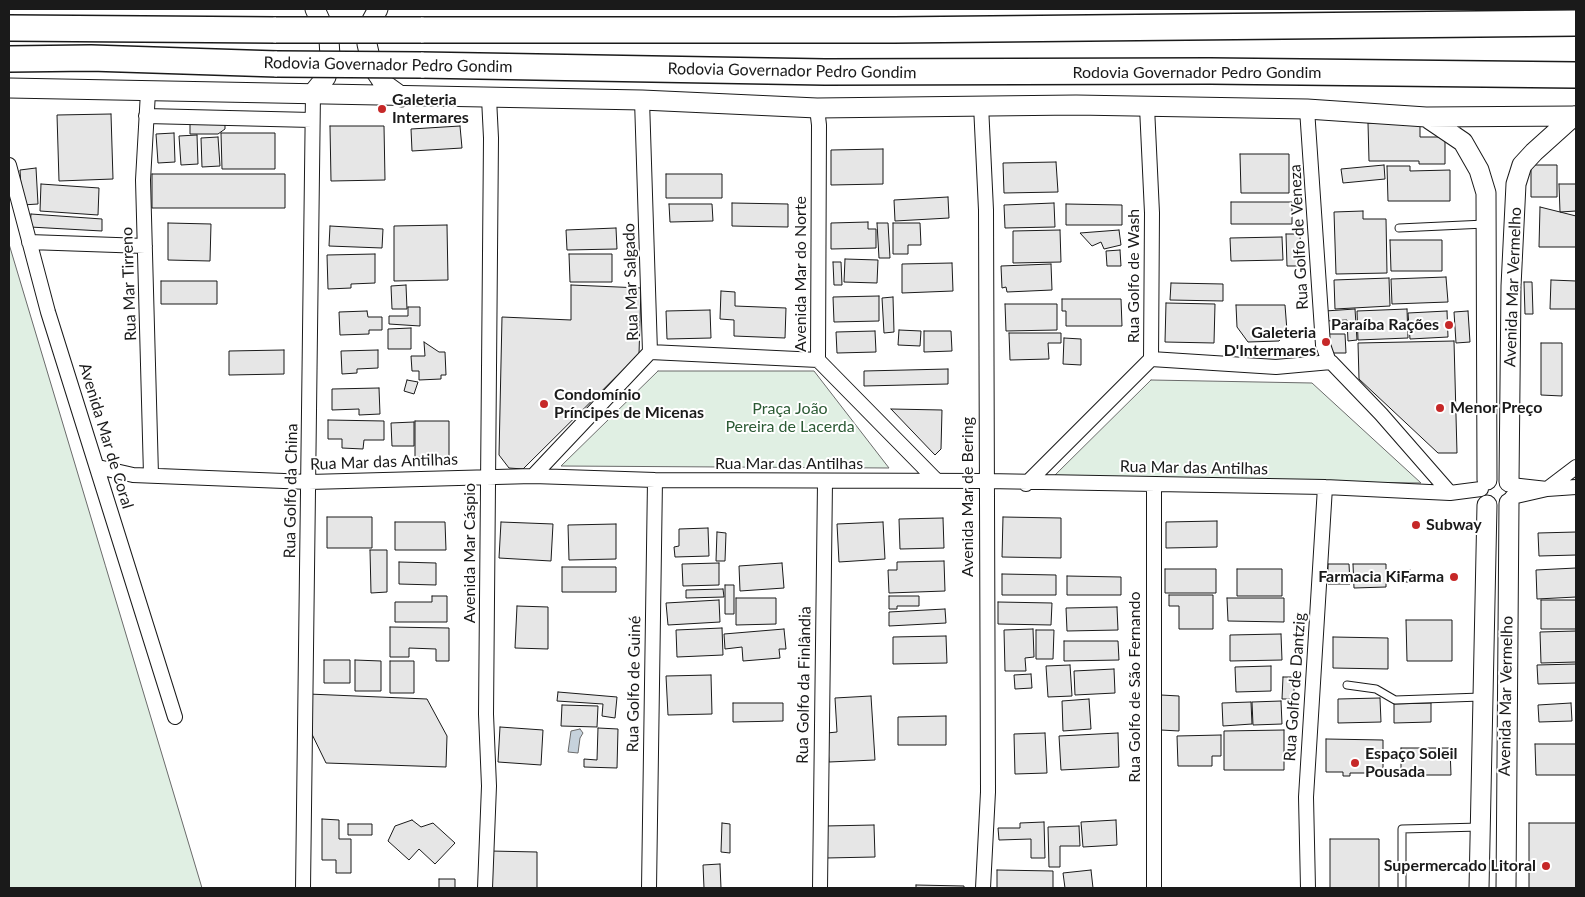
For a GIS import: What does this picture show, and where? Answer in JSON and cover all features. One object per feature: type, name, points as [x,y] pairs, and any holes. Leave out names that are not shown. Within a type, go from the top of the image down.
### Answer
[{"type":"highway","name":"Rodovia Governador Pedro Gondim","points":[[9,28],[894,30],[1576,23]]},
{"type":"highway","name":"Rodovia Governador Pedro Gondim","points":[[9,59],[91,58],[277,64],[825,72],[1210,71],[1576,75]]},
{"type":"street","points":[[313,93],[326,77],[330,56],[329,40],[315,9]]},
{"type":"street","points":[[378,9],[371,22],[367,44],[372,66],[384,84],[402,97]]},
{"type":"street","points":[[9,88],[148,92],[313,93],[402,97],[642,100],[817,108],[981,105],[1307,109],[1426,116],[1575,116]]},
{"type":"street","name":"Rua Mar Tirreno","points":[[148,92],[143,180],[152,475]]},
{"type":"street","name":"Rua Golfo da China","points":[[303,888],[313,93]]},
{"type":"street","name":"Avenida Mar Cáspio","points":[[485,888],[489,786],[486,714],[491,138],[489,98]]},
{"type":"street","name":"Rua Mar Salgado","points":[[533,476],[650,352],[642,100]]},
{"type":"street","name":"Avenida Mar de Bering","points":[[981,105],[986,210],[988,792],[983,888]]},
{"type":"street","name":"Rua Golfo de Wash","points":[[1026,484],[1151,359],[1152,213],[1147,107]]},
{"type":"street","name":"Avenida Mar do Norte","points":[[817,108],[819,125],[818,360],[937,482]]},
{"type":"street","name":"Rua Golfo de Veneza","points":[[1307,109],[1323,345],[1329,362]]},
{"type":"street","points":[[146,116],[312,120]]},
{"type":"street","name":"Avenida Mar Vermelho","points":[[1426,116],[1463,142],[1480,170],[1486,193],[1484,697],[1479,888]]},
{"type":"street","name":"Avenida Mar Vermelho","points":[[1506,888],[1510,286],[1516,184],[1522,165],[1575,116]]},
{"type":"street","name":"Avenida Mar de Coral","points":[[9,165],[48,312],[175,717]]},
{"type":"street","points":[[29,242],[145,246]]},
{"type":"street","points":[[1486,286],[1510,286]]},
{"type":"street","points":[[650,352],[818,360]]},
{"type":"street","points":[[1151,359],[1276,367],[1329,362],[1381,414],[1450,493]]},
{"type":"street","points":[[1546,489],[1576,466]]},
{"type":"street","name":"Rua Mar das Antilhas","points":[[98,467],[120,473],[309,482],[533,476],[655,480],[986,482],[1325,488],[1485,493]]},
{"type":"street","points":[[1497,476],[1504,477],[1510,492],[1500,508],[1485,493],[1497,476]]},
{"type":"street","name":"Rua Golfo de Guiné","points":[[649,888],[655,480]]},
{"type":"street","name":"Rua Golfo da Finlândia","points":[[820,888],[825,482]]},
{"type":"street","name":"Rua Golfo de São Fernando","points":[[1154,485],[1154,888]]},
{"type":"street","points":[[1510,492],[1576,486]]},
{"type":"street","name":"Rua Golfo de Dantzig","points":[[1308,888],[1306,797],[1325,488]]},
{"type":"lane","points":[[1399,228],[1486,224]]},
{"type":"lane","points":[[1347,685],[1376,689],[1395,700],[1484,697]]},
{"type":"lane","points":[[1402,888],[1402,829],[1480,827]]},
{"type":"green space","points":[[9,244],[202,888],[9,888]]},
{"type":"green space","name":"Praça João Pereira de Lacerda","points":[[658,371],[814,371],[889,468],[561,466]]},
{"type":"green space","points":[[1151,380],[1312,383],[1421,483],[1051,479]]},
{"type":"shaded area","points":[[580,729],[583,733],[580,738],[578,753],[568,752],[571,731]]},
{"type":"building","points":[[111,114],[113,179],[59,181],[57,115]]},
{"type":"building","points":[[225,122],[225,129],[218,134],[190,134],[190,123]]},
{"type":"building","points":[[1368,123],[1420,123],[1420,137],[1445,137],[1445,164],[1419,164],[1419,161],[1369,161]]},
{"type":"building","points":[[330,126],[384,126],[385,180],[331,181]]},
{"type":"building","points":[[460,126],[462,148],[412,151],[411,129]]},
{"type":"building","points":[[174,133],[175,162],[158,163],[156,134]]},
{"type":"building","points":[[221,133],[275,133],[275,169],[222,169]]},
{"type":"building","points":[[197,135],[198,164],[181,165],[179,136]]},
{"type":"building","points":[[218,137],[220,166],[202,167],[201,138]]},
{"type":"building","points":[[883,149],[883,184],[831,185],[831,150]]},
{"type":"building","points":[[1240,154],[1289,154],[1289,193],[1241,193]]},
{"type":"building","points":[[1056,162],[1058,192],[1004,193],[1003,163]]},
{"type":"building","points":[[1384,165],[1385,179],[1343,183],[1341,169]]},
{"type":"building","points":[[1531,165],[1557,165],[1557,197],[1531,197]]},
{"type":"building","points":[[1387,166],[1410,166],[1410,171],[1450,170],[1450,201],[1388,201]]},
{"type":"building","points":[[36,168],[38,204],[22,205],[20,170]]},
{"type":"building","points":[[152,174],[285,174],[285,208],[152,208]]},
{"type":"building","points":[[666,174],[722,174],[722,198],[666,198]]},
{"type":"building","points":[[41,184],[99,188],[98,215],[40,211]]},
{"type":"building","points":[[1559,184],[1576,184],[1576,211],[1560,212]]},
{"type":"building","points":[[948,197],[949,218],[895,221],[894,200]]},
{"type":"building","points":[[1231,202],[1292,202],[1292,224],[1231,224]]},
{"type":"building","points":[[732,203],[788,204],[788,227],[732,226]]},
{"type":"building","points":[[1054,203],[1055,227],[1005,228],[1004,205]]},
{"type":"building","points":[[669,204],[712,204],[713,221],[670,222]]},
{"type":"building","points":[[1066,204],[1122,205],[1122,225],[1066,225]]},
{"type":"building","points":[[1540,207],[1576,216],[1576,247],[1539,247]]},
{"type":"building","points":[[1363,211],[1363,219],[1386,219],[1387,273],[1336,274],[1334,212]]},
{"type":"building","points":[[31,214],[102,219],[102,231],[30,227]]},
{"type":"building","points":[[868,222],[868,229],[876,229],[876,248],[831,249],[831,223]]},
{"type":"building","points":[[168,223],[211,224],[210,261],[168,260]]},
{"type":"building","points":[[877,223],[888,223],[890,258],[879,258]]},
{"type":"building","points":[[893,223],[920,223],[921,245],[908,245],[908,254],[893,254]]},
{"type":"building","points":[[447,225],[448,280],[394,281],[394,226]]},
{"type":"building","points":[[330,226],[383,229],[382,248],[329,246]]},
{"type":"building","points":[[616,228],[617,249],[567,250],[566,230]]},
{"type":"building","points":[[1060,230],[1061,262],[1013,263],[1013,231]]},
{"type":"building","points":[[1119,230],[1121,245],[1104,249],[1101,242],[1092,246],[1080,233]]},
{"type":"building","points":[[1286,234],[1300,234],[1301,266],[1287,266]]},
{"type":"building","points":[[1282,237],[1283,260],[1231,261],[1230,238]]},
{"type":"building","points":[[1390,240],[1442,240],[1442,271],[1391,271]]},
{"type":"building","points":[[1120,250],[1121,266],[1107,266],[1106,251]]},
{"type":"building","points":[[375,254],[375,283],[351,284],[351,288],[328,289],[327,255]]},
{"type":"building","points":[[569,254],[612,254],[612,282],[570,282]]},
{"type":"building","points":[[845,259],[878,260],[877,283],[844,282]]},
{"type":"building","points":[[833,262],[841,262],[842,285],[834,285]]},
{"type":"building","points":[[952,263],[953,291],[902,293],[902,264]]},
{"type":"building","points":[[1051,264],[1052,290],[1007,292],[1006,287],[1002,288],[1001,266]]},
{"type":"building","points":[[1446,277],[1448,302],[1392,304],[1391,279]]},
{"type":"building","points":[[1389,278],[1390,306],[1335,309],[1334,280]]},
{"type":"building","points":[[1551,280],[1576,281],[1576,309],[1550,309]]},
{"type":"building","points":[[161,281],[217,281],[217,304],[161,304]]},
{"type":"building","points":[[1524,282],[1532,282],[1533,314],[1525,314]]},
{"type":"building","points":[[1171,283],[1223,284],[1223,301],[1170,300]]},
{"type":"building","points":[[406,285],[407,309],[392,309],[391,286]]},
{"type":"building","name":"Condomínio Príncipes de Micenas","points":[[571,285],[641,288],[639,354],[523,469],[509,468],[499,455],[502,317],[571,320]]},
{"type":"building","points":[[721,291],[735,292],[735,306],[786,308],[785,338],[734,336],[734,320],[720,319]]},
{"type":"building","points":[[879,296],[879,321],[834,322],[833,297]]},
{"type":"building","points":[[893,297],[894,332],[884,333],[882,298]]},
{"type":"building","points":[[1062,299],[1121,299],[1122,326],[1066,326],[1066,311],[1062,311]]},
{"type":"building","points":[[1166,303],[1215,304],[1214,343],[1165,342]]},
{"type":"building","points":[[1005,304],[1057,304],[1057,330],[1006,331]]},
{"type":"building","points":[[1236,305],[1285,305],[1287,331],[1279,341],[1248,342],[1237,327]]},
{"type":"building","points":[[408,307],[420,307],[420,326],[389,324],[389,316],[408,316]]},
{"type":"building","points":[[1355,309],[1357,340],[1348,341],[1347,320],[1326,321],[1325,311]]},
{"type":"building","points":[[1407,309],[1408,338],[1358,340],[1357,311]]},
{"type":"building","points":[[710,310],[711,338],[667,339],[666,311]]},
{"type":"building","points":[[367,311],[368,317],[382,317],[382,330],[369,330],[369,334],[340,335],[339,312]]},
{"type":"building","points":[[1447,311],[1448,337],[1410,339],[1408,313]]},
{"type":"building","points":[[1468,311],[1470,342],[1456,343],[1454,312]]},
{"type":"building","points":[[411,328],[411,349],[388,349],[388,329]]},
{"type":"building","points":[[899,330],[921,331],[920,346],[898,345]]},
{"type":"building","points":[[875,331],[876,352],[837,353],[836,332]]},
{"type":"building","points":[[924,331],[951,331],[952,351],[924,352]]},
{"type":"building","points":[[1009,333],[1061,333],[1061,343],[1048,343],[1049,359],[1010,360]]},
{"type":"building","points":[[1328,334],[1345,334],[1346,353],[1328,353]]},
{"type":"building","points":[[1064,338],[1081,339],[1081,365],[1063,364]]},
{"type":"building","points":[[1454,341],[1457,453],[1438,453],[1359,379],[1358,343]]},
{"type":"building","points":[[424,342],[439,352],[445,352],[446,375],[441,375],[441,379],[419,380],[419,371],[412,371],[411,356],[425,356]]},
{"type":"building","points":[[1541,343],[1562,343],[1562,396],[1541,395]]},
{"type":"building","points":[[284,350],[284,374],[229,375],[229,351]]},
{"type":"building","points":[[378,350],[378,368],[357,369],[357,373],[342,374],[341,351]]},
{"type":"building","points":[[948,369],[948,384],[864,386],[864,371]]},
{"type":"building","points":[[407,380],[418,382],[414,394],[404,391]]},
{"type":"building","points":[[379,388],[380,414],[359,415],[359,409],[332,410],[332,389]]},
{"type":"building","points":[[891,409],[942,410],[941,449],[935,455]]},
{"type":"building","points":[[328,420],[384,421],[384,440],[364,440],[363,449],[342,448],[342,439],[328,439]]},
{"type":"building","points":[[415,421],[449,421],[449,457],[415,457]]},
{"type":"building","points":[[414,422],[414,446],[392,446],[391,423]]},
{"type":"building","points":[[327,517],[372,517],[372,548],[327,548]]},
{"type":"building","points":[[1003,517],[1061,518],[1061,558],[1002,557]]},
{"type":"building","points":[[943,518],[944,548],[900,549],[899,519]]},
{"type":"building","points":[[1217,521],[1217,547],[1166,548],[1166,522]]},
{"type":"building","points":[[395,522],[445,522],[446,550],[395,550]]},
{"type":"building","points":[[501,522],[553,524],[551,561],[499,558]]},
{"type":"building","points":[[883,522],[885,559],[839,562],[837,524]]},
{"type":"building","points":[[616,524],[616,559],[569,560],[568,525]]},
{"type":"building","points":[[708,528],[709,556],[675,557],[674,547],[679,546],[679,529]]},
{"type":"building","points":[[717,532],[726,533],[725,561],[716,561]]},
{"type":"building","points":[[1576,532],[1576,555],[1539,556],[1538,533]]},
{"type":"building","points":[[370,550],[387,550],[387,592],[371,593]]},
{"type":"building","points":[[944,561],[945,591],[889,593],[888,570],[897,570],[897,562]]},
{"type":"building","points":[[399,562],[436,563],[436,585],[399,584]]},
{"type":"building","points":[[719,563],[719,585],[683,586],[682,564]]},
{"type":"building","points":[[782,563],[784,588],[740,591],[739,566]]},
{"type":"building","points":[[1328,564],[1349,564],[1350,584],[1328,584]]},
{"type":"building","points":[[1353,564],[1386,564],[1386,587],[1354,588]]},
{"type":"building","points":[[562,567],[616,567],[616,592],[562,592]]},
{"type":"building","points":[[1576,568],[1576,597],[1537,599],[1536,570]]},
{"type":"building","points":[[1165,569],[1216,569],[1216,593],[1165,593]]},
{"type":"building","points":[[1237,569],[1282,569],[1282,596],[1237,596]]},
{"type":"building","points":[[1410,570],[1410,582],[1393,582],[1393,571]]},
{"type":"building","points":[[1002,574],[1056,575],[1056,595],[1002,595]]},
{"type":"building","points":[[1067,576],[1121,577],[1121,595],[1067,595]]},
{"type":"building","points":[[725,585],[734,585],[734,614],[725,614]]},
{"type":"building","points":[[723,589],[724,597],[686,598],[686,590]]},
{"type":"building","points":[[1169,595],[1213,595],[1213,629],[1179,629],[1179,606],[1169,606]]},
{"type":"building","points":[[432,596],[447,596],[447,622],[395,622],[395,602],[432,602]]},
{"type":"building","points":[[889,596],[919,596],[919,606],[897,606],[897,609],[889,609]]},
{"type":"building","points":[[736,598],[776,598],[776,624],[736,625]]},
{"type":"building","points":[[1227,598],[1284,598],[1284,622],[1228,621]]},
{"type":"building","points":[[719,600],[720,622],[668,625],[666,603]]},
{"type":"building","points":[[1541,600],[1576,600],[1576,629],[1541,629]]},
{"type":"building","points":[[998,602],[1052,603],[1051,625],[998,624]]},
{"type":"building","points":[[517,606],[548,607],[548,649],[515,648]]},
{"type":"building","points":[[1117,607],[1118,630],[1067,631],[1066,608]]},
{"type":"building","points":[[945,609],[946,623],[889,626],[889,612]]},
{"type":"building","points":[[1406,620],[1452,620],[1452,661],[1407,661]]},
{"type":"building","points":[[390,627],[449,628],[449,661],[436,661],[436,649],[409,648],[409,657],[390,657]]},
{"type":"building","points":[[722,628],[723,655],[677,657],[676,630]]},
{"type":"building","points":[[784,629],[786,649],[779,649],[780,658],[743,661],[742,647],[725,649],[724,634]]},
{"type":"building","points":[[1033,629],[1034,657],[1025,658],[1026,671],[1005,671],[1004,630]]},
{"type":"building","points":[[1036,630],[1054,630],[1053,659],[1036,659]]},
{"type":"building","points":[[1576,631],[1576,662],[1541,663],[1540,632]]},
{"type":"building","points":[[1281,634],[1282,660],[1230,661],[1230,635]]},
{"type":"building","points":[[946,636],[947,663],[893,664],[893,637]]},
{"type":"building","points":[[1333,637],[1388,638],[1388,669],[1333,668]]},
{"type":"building","points":[[1064,641],[1118,641],[1119,660],[1064,661]]},
{"type":"building","points":[[324,660],[350,660],[350,683],[324,683]]},
{"type":"building","points":[[355,660],[381,661],[381,691],[355,691]]},
{"type":"building","points":[[390,661],[414,661],[414,693],[390,693]]},
{"type":"building","points":[[1576,664],[1576,683],[1538,684],[1537,665]]},
{"type":"building","points":[[1070,665],[1072,696],[1048,697],[1046,666]]},
{"type":"building","points":[[1271,666],[1271,691],[1236,692],[1235,667]]},
{"type":"building","points":[[1114,669],[1115,693],[1075,695],[1074,671]]},
{"type":"building","points":[[1031,674],[1032,688],[1015,689],[1014,675]]},
{"type":"building","points":[[711,675],[712,714],[668,715],[666,676]]},
{"type":"building","points":[[1283,677],[1294,677],[1294,699],[1282,699]]},
{"type":"building","points":[[558,692],[617,697],[615,718],[602,716],[603,704],[557,701]]},
{"type":"building","points":[[308,694],[427,699],[447,736],[446,767],[326,763],[307,724]]},
{"type":"building","points":[[1161,695],[1179,696],[1179,731],[1161,730]]},
{"type":"building","points":[[871,696],[875,760],[829,762],[827,733],[837,732],[835,698]]},
{"type":"building","points":[[1380,698],[1381,722],[1338,723],[1338,699]]},
{"type":"building","points":[[1089,699],[1091,729],[1063,731],[1062,701]]},
{"type":"building","points":[[1281,701],[1282,724],[1253,725],[1252,702]]},
{"type":"building","points":[[1251,702],[1252,724],[1223,726],[1222,703]]},
{"type":"building","points":[[733,703],[783,703],[783,721],[733,722]]},
{"type":"building","points":[[1431,703],[1431,722],[1394,723],[1394,704]]},
{"type":"building","points":[[1571,703],[1572,721],[1539,722],[1538,705]]},
{"type":"building","points":[[562,705],[598,706],[597,727],[561,726]]},
{"type":"building","points":[[946,716],[946,745],[898,745],[898,717]]},
{"type":"building","points":[[500,727],[543,730],[541,765],[498,762]]},
{"type":"building","points":[[598,728],[618,729],[617,768],[584,767],[584,759],[597,760]]},
{"type":"building","points":[[1284,730],[1284,770],[1224,770],[1224,731]]},
{"type":"building","points":[[1045,733],[1047,773],[1015,774],[1014,734]]},
{"type":"building","points":[[1118,733],[1119,767],[1061,770],[1059,736]]},
{"type":"building","points":[[1221,735],[1221,756],[1212,756],[1212,766],[1178,766],[1177,736]]},
{"type":"building","points":[[1326,739],[1383,740],[1383,773],[1350,773],[1350,776],[1343,776],[1343,772],[1326,772]]},
{"type":"building","points":[[1535,744],[1576,744],[1576,775],[1536,775]]},
{"type":"building","points":[[1401,748],[1450,748],[1451,775],[1401,775]]},
{"type":"building","points":[[322,819],[339,820],[339,839],[351,839],[351,873],[336,873],[336,860],[322,860]]},
{"type":"building","points":[[412,820],[421,827],[433,823],[455,843],[435,864],[419,849],[409,860],[388,841],[395,826]]},
{"type":"building","points":[[1116,820],[1117,845],[1083,847],[1081,822]]},
{"type":"building","points":[[1044,822],[1045,858],[1031,858],[1031,839],[999,840],[998,828],[1020,828],[1020,823]]},
{"type":"building","points":[[722,823],[730,824],[730,853],[721,852]]},
{"type":"building","points":[[1529,823],[1576,823],[1576,888],[1529,888]]},
{"type":"building","points":[[348,824],[372,824],[372,835],[348,835]]},
{"type":"building","points":[[874,825],[875,857],[826,858],[825,826]]},
{"type":"building","points":[[1079,826],[1080,846],[1060,846],[1060,867],[1049,867],[1048,827]]},
{"type":"building","points":[[1330,839],[1379,839],[1379,888],[1330,888]]},
{"type":"building","points":[[490,851],[537,852],[537,888],[490,888]]},
{"type":"building","points":[[720,864],[721,888],[704,888],[703,865]]},
{"type":"building","points":[[997,870],[1053,871],[1053,888],[997,888]]},
{"type":"building","points":[[1091,870],[1093,888],[1065,888],[1063,873]]},
{"type":"building","points":[[439,879],[455,879],[455,888],[439,888]]},
{"type":"building","points":[[916,885],[964,886],[964,888],[916,888]]},
{"type":"place","name":"Galeteria Intermares","points":[[382,109]]},
{"type":"place","name":"Paraíba Rações","points":[[1449,325]]},
{"type":"place","name":"Galeteria D'Intermares","points":[[1326,342]]},
{"type":"place","name":"Condomínio Príncipes de Micenas","points":[[544,404]]},
{"type":"place","name":"Menor Preço","points":[[1440,408]]},
{"type":"place","name":"Subway","points":[[1416,525]]},
{"type":"place","name":"Farmacia KiFarma","points":[[1454,577]]},
{"type":"place","name":"Espaço Soleil Pousada","points":[[1355,763]]},
{"type":"place","name":"Supermercado Litoral","points":[[1546,866]]}]
